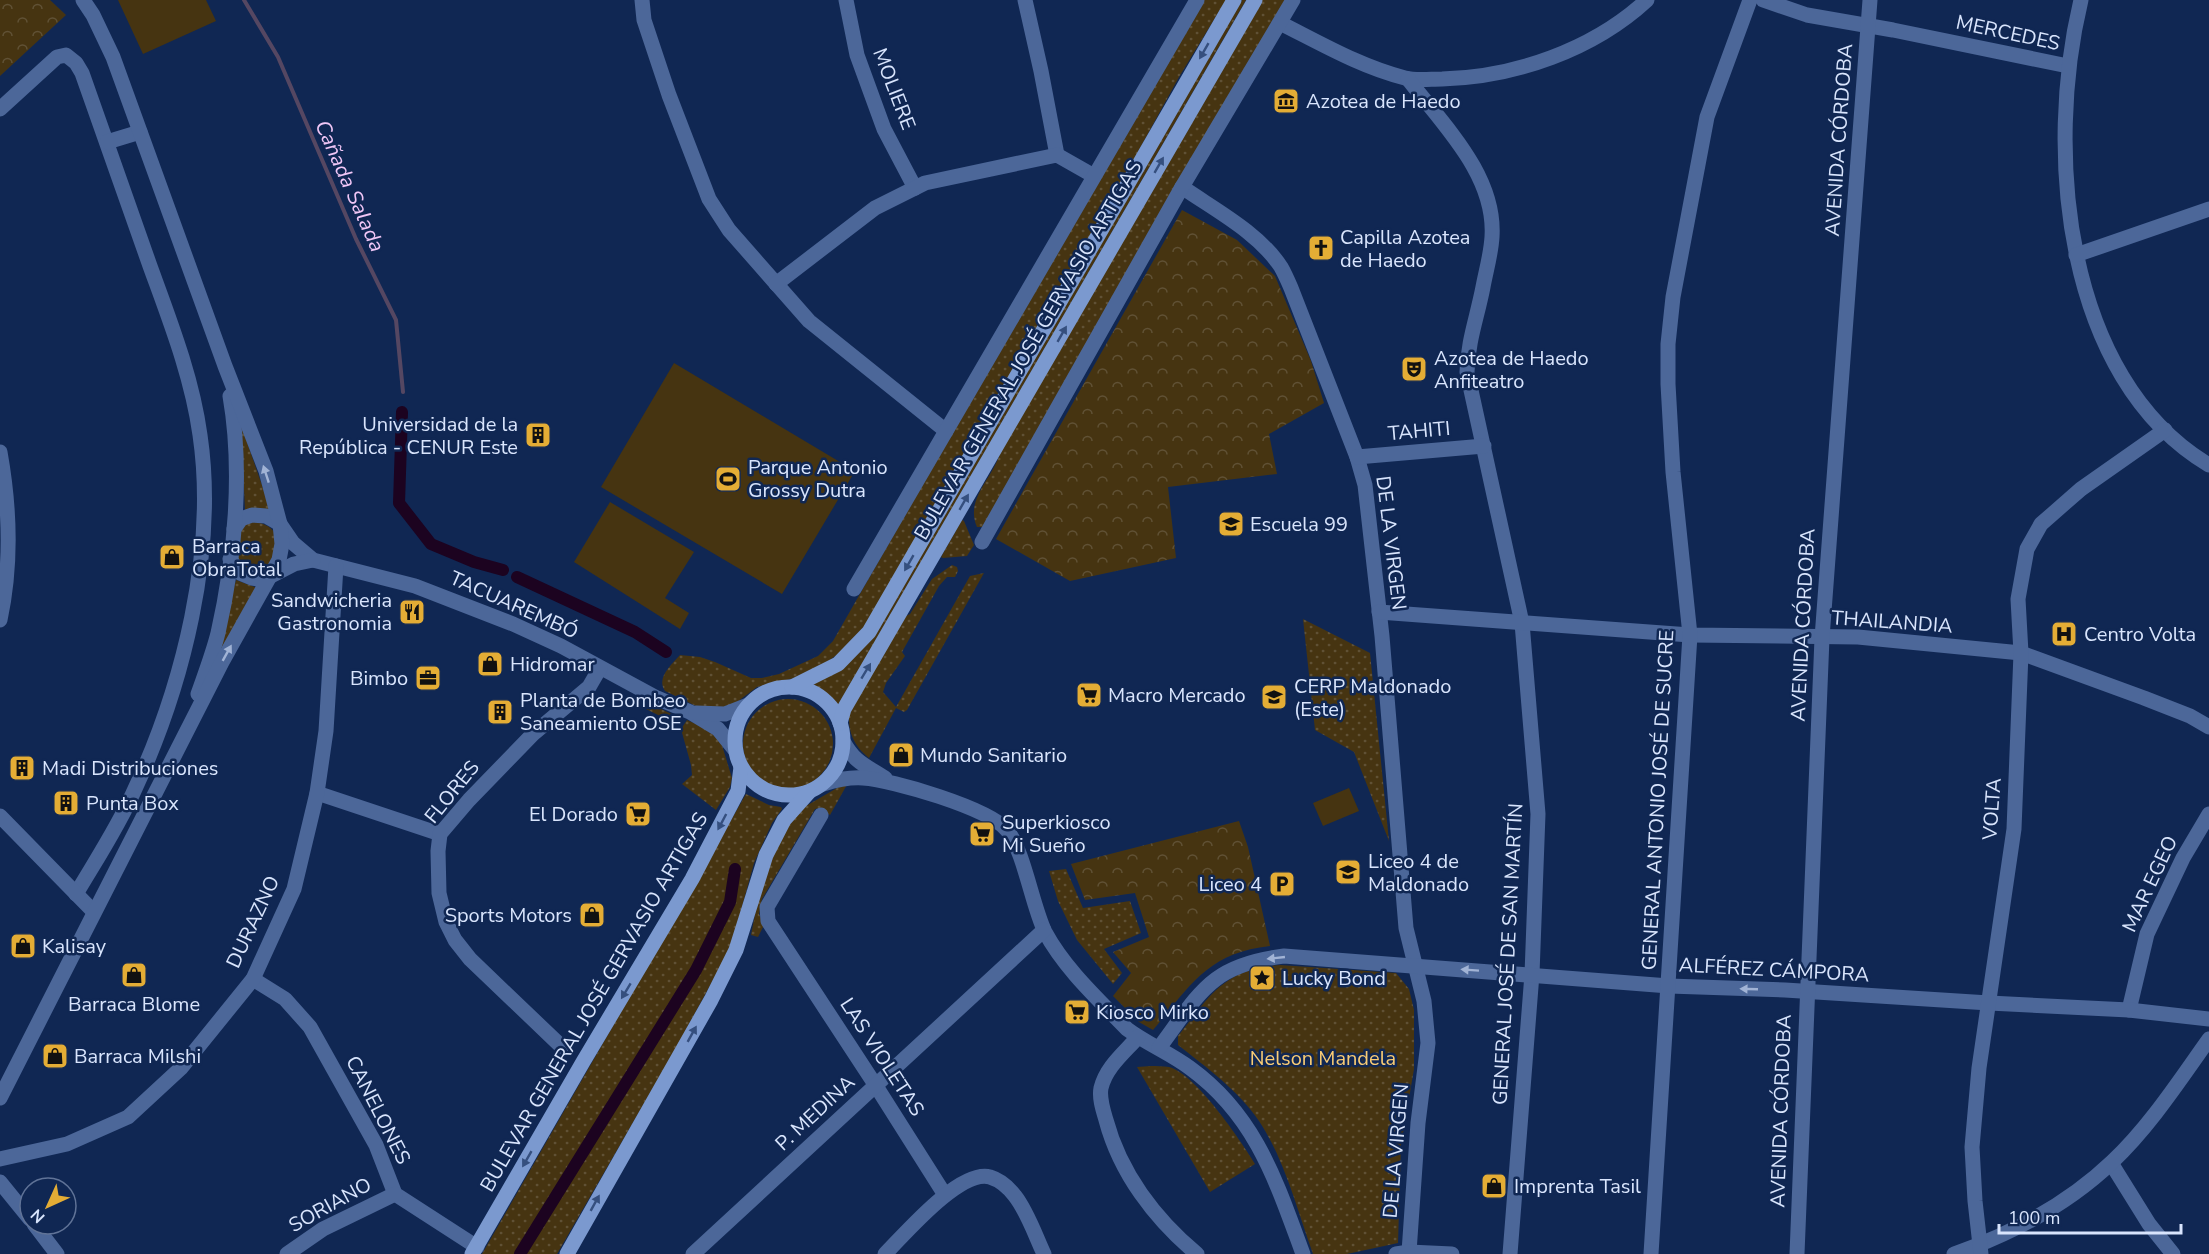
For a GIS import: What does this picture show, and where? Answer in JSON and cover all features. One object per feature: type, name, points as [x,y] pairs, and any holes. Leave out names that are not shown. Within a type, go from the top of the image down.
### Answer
[{"type":"main road","name":"BULEVAR GENERAL JOSÉ GERVASIO ARTIGAS","points":[[792,687],[838,664],[869,632],[1234,0]]},
{"type":"main road","name":"BULEVAR GENERAL JOSÉ GERVASIO ARTIGAS","points":[[840,723],[844,709],[1255,0]]},
{"type":"main road","points":[[567,1254],[711,1000],[736,950],[766,855],[784,820],[834,772],[841,757],[843,741],[840,723],[832,709],[821,698],[808,690],[792,687],[776,688],[761,694],[748,705],[739,718],[735,734],[735,750],[741,767],[751,780],[763,789],[778,794],[794,795],[816,788]]},
{"type":"main road","name":"BULEVAR GENERAL JOSÉ GERVASIO ARTIGAS","points":[[475,1250],[692,879],[738,791],[741,767]]},
{"type":"street","points":[[0,1098],[162,779],[279,560],[282,544],[280,524],[266,471],[225,366],[113,57],[93,15],[83,0]]},
{"type":"street","points":[[642,0],[644,20],[669,96],[709,199],[729,230],[809,321],[946,431]]},
{"type":"street","name":"MOLIERE","points":[[846,0],[857,55],[880,118],[915,188]]},
{"type":"street","points":[[1025,0],[1057,155]]},
{"type":"street","name":"BULEVAR GENERAL JOSÉ GERVASIO ARTIGAS","points":[[854,589],[1197,0]]},
{"type":"street","points":[[982,542],[1182,187],[1293,0]]},
{"type":"street","points":[[1280,23],[1376,70],[1408,79],[1469,78],[1526,66],[1570,50],[1609,30],[1647,0]]},
{"type":"street","name":"GENERAL ANTONIO JOSÉ DE SUCRE","points":[[1652,1254],[1690,634],[1672,461],[1668,344],[1673,297],[1707,117],[1750,0]]},
{"type":"street","name":"MERCEDES","points":[[1763,0],[1807,15],[2068,66]]},
{"type":"street","name":"AVENIDA CÓRDOBA","points":[[1797,1254],[1822,638],[1870,0]]},
{"type":"street","points":[[2081,0],[2068,66],[2067,196],[2076,255],[2090,309],[2111,357],[2132,394],[2164,430],[2209,465]]},
{"type":"street","points":[[0,109],[57,57],[66,55],[76,63],[107,142],[172,328],[189,383],[200,435],[203,537],[186,647],[169,706],[134,792],[76,894]]},
{"type":"street","name":"GENERAL JOSÉ DE SAN MARTÍN","points":[[1408,79],[1473,164],[1487,191],[1492,236],[1482,294],[1468,348],[1467,372],[1522,623],[1539,814],[1532,974],[1510,1254]]},
{"type":"street","points":[[107,142],[140,132]]},
{"type":"street","points":[[776,284],[875,208],[925,183],[1057,155],[1095,176]]},
{"type":"street","name":"DE LA VIRGEN","points":[[1182,187],[1249,233],[1280,267],[1291,288],[1357,457],[1365,485],[1379,612],[1406,928],[1424,1001],[1428,1043],[1403,1253]]},
{"type":"street","points":[[2076,255],[2209,209]]},
{"type":"street","points":[[162,779],[190,714],[218,634],[230,559],[236,500],[234,428],[225,366]]},
{"type":"street","name":"VOLTA","points":[[1980,1250],[1972,1147],[1979,1068],[2014,829],[2020,653],[2018,599],[2027,549],[2041,524],[2081,489],[2164,430]]},
{"type":"street","name":"TAHITI","points":[[1357,457],[1484,446]]},
{"type":"street","points":[[0,452],[6,484],[8,515],[0,620]]},
{"type":"street","points":[[234,529],[241,519],[252,515],[266,516],[280,524]]},
{"type":"street","name":"TACUAREMBÓ","points":[[280,524],[293,543],[313,560],[415,586],[471,606],[561,646],[657,698],[690,712],[718,729],[735,750]]},
{"type":"street","points":[[230,559],[240,573],[252,578],[268,579],[294,564],[313,560]]},
{"type":"street","name":"DURAZNO","points":[[0,1160],[67,1144],[128,1117],[181,1068],[253,979],[294,889],[317,793],[326,731],[336,566]]},
{"type":"street","name":"THAILANDIA","points":[[1379,612],[1690,634],[1857,637],[2020,653],[2190,716],[2209,727]]},
{"type":"street","name":"FLORES","points":[[562,1047],[470,958],[455,940],[446,922],[439,892],[438,850],[440,834],[500,766],[533,734],[589,687],[600,668]]},
{"type":"street","name":"TACUAREMBÓ","points":[[690,712],[725,714],[748,705]]},
{"type":"street","points":[[843,741],[851,755],[890,781],[960,805],[993,819],[1005,828],[1014,842],[1044,930],[1065,963],[1094,995],[1138,1037],[1190,1068],[1216,1090],[1251,1132],[1268,1161],[1303,1254]]},
{"type":"street","points":[[816,788],[843,778],[890,781]]},
{"type":"street","points":[[317,793],[440,834]]},
{"type":"street","name":"MAR EGEO","points":[[2129,1010],[2147,934],[2183,858],[2209,814]]},
{"type":"street","name":"LAS VIOLETAS","points":[[821,815],[766,907],[768,921],[945,1195]]},
{"type":"street","points":[[0,816],[94,912]]},
{"type":"street","name":"P. MEDINA","points":[[693,1254],[1044,930]]},
{"type":"street","name":"ALFÉREZ CÁMPORA","points":[[1159,1048],[1186,1009],[1206,987],[1222,974],[1240,965],[1284,956],[1669,986],[1807,991],[2129,1010],[2209,1019]]},
{"type":"street","name":"CANELONES","points":[[253,979],[285,999],[310,1027],[376,1145],[395,1194],[475,1250]]},
{"type":"street","points":[[1138,1037],[1107,1071],[1101,1090],[1102,1106],[1116,1149],[1139,1191],[1169,1227],[1197,1254]]},
{"type":"street","points":[[1954,1254],[1980,1250],[2064,1199],[2111,1163],[2141,1131],[2209,1039]]},
{"type":"street","points":[[2111,1163],[2149,1224],[2173,1254]]},
{"type":"street","points":[[885,1254],[956,1186],[981,1177],[989,1177],[1003,1184],[1017,1198],[1044,1254]]},
{"type":"street","points":[[0,1182],[18,1204]]},
{"type":"street","name":"SORIANO","points":[[287,1254],[323,1229],[395,1194]]},
{"type":"street","points":[[43,1236],[57,1254]]},
{"type":"street","points":[[1403,1253],[1452,1254]]},
{"type":"green space","points":[[0,0],[50,0],[66,15],[0,76]]},
{"type":"green space","points":[[118,0],[206,0],[216,21],[143,54]]},
{"type":"green space","points":[[1200,0],[1226,0],[1179,77],[1123,179],[864,627],[827,662],[795,678],[757,687],[729,708],[700,708],[665,691],[663,677],[680,655],[700,657],[751,678],[762,678],[779,674],[818,656],[833,641]]},
{"type":"green space","points":[[1242,0],[1246,0],[837,704],[813,684],[846,664],[873,636]]},
{"type":"green space","points":[[1262,0],[1286,0],[983,527],[977,527],[974,516],[975,506],[1001,449]]},
{"type":"green space","points":[[1182,210],[1237,240],[1275,276],[1311,361],[1324,403],[1269,434],[1277,474],[1168,487],[1176,558],[1070,581],[996,539]]},
{"type":"green space","name":"Parque Antonio Grossy Dutra","points":[[674,363],[855,471],[782,594],[601,487]]},
{"type":"green space","points":[[241,425],[271,511],[245,510]]},
{"type":"green space","points":[[610,502],[694,552],[665,598],[689,613],[680,629],[574,562]]},
{"type":"green space","points":[[962,520],[974,545],[967,556],[941,557]]},
{"type":"green space","points":[[246,521],[262,524],[275,533],[275,552],[266,570],[251,572],[238,564],[237,536]]},
{"type":"green space","points":[[952,565],[957,567],[958,571],[955,577],[947,577],[939,586],[902,652],[905,656],[886,683],[883,692],[896,707],[970,576],[984,573],[907,710],[904,712],[896,708],[869,758],[853,738],[849,725],[849,711],[906,616],[910,614],[932,579]]},
{"type":"green space","points":[[236,580],[257,588],[210,675]]},
{"type":"green space","points":[[1303,619],[1370,653],[1389,841],[1354,752],[1315,730]]},
{"type":"green space","points":[[788,699],[805,702],[820,712],[830,727],[833,744],[830,761],[820,776],[805,786],[788,789],[771,786],[756,776],[746,761],[743,744],[746,727],[756,712],[771,702]]},
{"type":"green space","points":[[646,703],[678,717],[672,722],[642,707]]},
{"type":"green space","points":[[687,720],[714,732],[721,742],[732,778],[730,787],[716,810],[682,784],[692,775],[681,729]]},
{"type":"green space","points":[[849,781],[830,815],[820,808],[815,809],[762,899],[759,914],[764,925],[758,937],[751,935],[761,884],[781,834],[806,806]]},
{"type":"green space","points":[[1349,788],[1359,811],[1323,826],[1313,803]]},
{"type":"green space","points":[[746,794],[782,809],[772,823],[754,863],[731,947],[676,1048],[557,1254],[482,1254]]},
{"type":"green space","points":[[1239,821],[1248,847],[1270,946],[1248,950],[1215,964],[1190,986],[1153,1030],[1139,1022],[1113,996],[1131,973],[1113,952],[1149,937],[1135,893],[1085,900],[1071,864]]},
{"type":"green space","points":[[1066,869],[1083,908],[1130,901],[1141,933],[1104,949],[1122,973],[1113,984],[1077,940],[1058,901],[1049,871]]},
{"type":"green space","name":"Nelson Mandela","points":[[1280,965],[1396,973],[1409,989],[1414,1010],[1414,1069],[1401,1145],[1398,1243],[1347,1254],[1313,1254],[1290,1186],[1276,1152],[1259,1121],[1232,1089],[1178,1045],[1178,1036],[1209,997],[1220,987],[1245,972]]},
{"type":"green space","points":[[1137,1067],[1169,1067],[1180,1072],[1192,1082],[1217,1109],[1255,1164],[1210,1192]]},
{"type":"waterway","name":"Cañada Salada","points":[[244,0],[278,57],[356,239],[396,320],[403,392]]},
{"type":"waterway","points":[[402,412],[399,503],[431,544],[474,562],[503,570]]},
{"type":"waterway","points":[[517,577],[635,632],[666,652]]},
{"type":"waterway","points":[[520,1254],[696,970],[730,902],[735,869]]},
{"type":"place","name":"Azotea de Haedo","points":[[1286,101]]},
{"type":"place","name":"Capilla Azotea de Haedo","points":[[1321,248]]},
{"type":"place","name":"Azotea de Haedo Anfiteatro","points":[[1414,369]]},
{"type":"place","name":"Universidad de la República - CENUR Este","points":[[538,435]]},
{"type":"place","name":"Parque Antonio Grossy Dutra","points":[[728,479]]},
{"type":"place","name":"Escuela 99","points":[[1231,524]]},
{"type":"place","name":"Barraca ObraTotal","points":[[172,557]]},
{"type":"place","name":"Sandwicheria Gastronomia","points":[[412,612]]},
{"type":"place","name":"Centro Volta","points":[[2064,634]]},
{"type":"place","name":"Hidromar","points":[[490,664]]},
{"type":"place","name":"Bimbo","points":[[428,678]]},
{"type":"place","name":"Macro Mercado","points":[[1089,695]]},
{"type":"place","name":"CERP Maldonado (Este)","points":[[1274,697]]},
{"type":"place","name":"Planta de Bombeo Saneamiento OSE","points":[[500,712]]},
{"type":"place","name":"Mundo Sanitario","points":[[901,755]]},
{"type":"place","name":"Madi Distribuciones","points":[[22,768]]},
{"type":"place","name":"Punta Box","points":[[66,803]]},
{"type":"place","name":"El Dorado","points":[[638,814]]},
{"type":"place","name":"Superkiosco Mi Sueño","points":[[982,834]]},
{"type":"place","name":"Liceo 4 de Maldonado","points":[[1348,872]]},
{"type":"place","name":"Liceo 4","points":[[1282,884]]},
{"type":"place","name":"Sports Motors","points":[[592,915]]},
{"type":"place","name":"Kalisay","points":[[23,946]]},
{"type":"place","name":"Barraca Blome","points":[[134,975]]},
{"type":"place","name":"Lucky Bond","points":[[1262,978]]},
{"type":"place","name":"Kiosco Mirko","points":[[1077,1012]]},
{"type":"place","name":"Barraca Milshi","points":[[55,1056]]},
{"type":"place","name":"Imprenta Tasil","points":[[1494,1186]]}]
